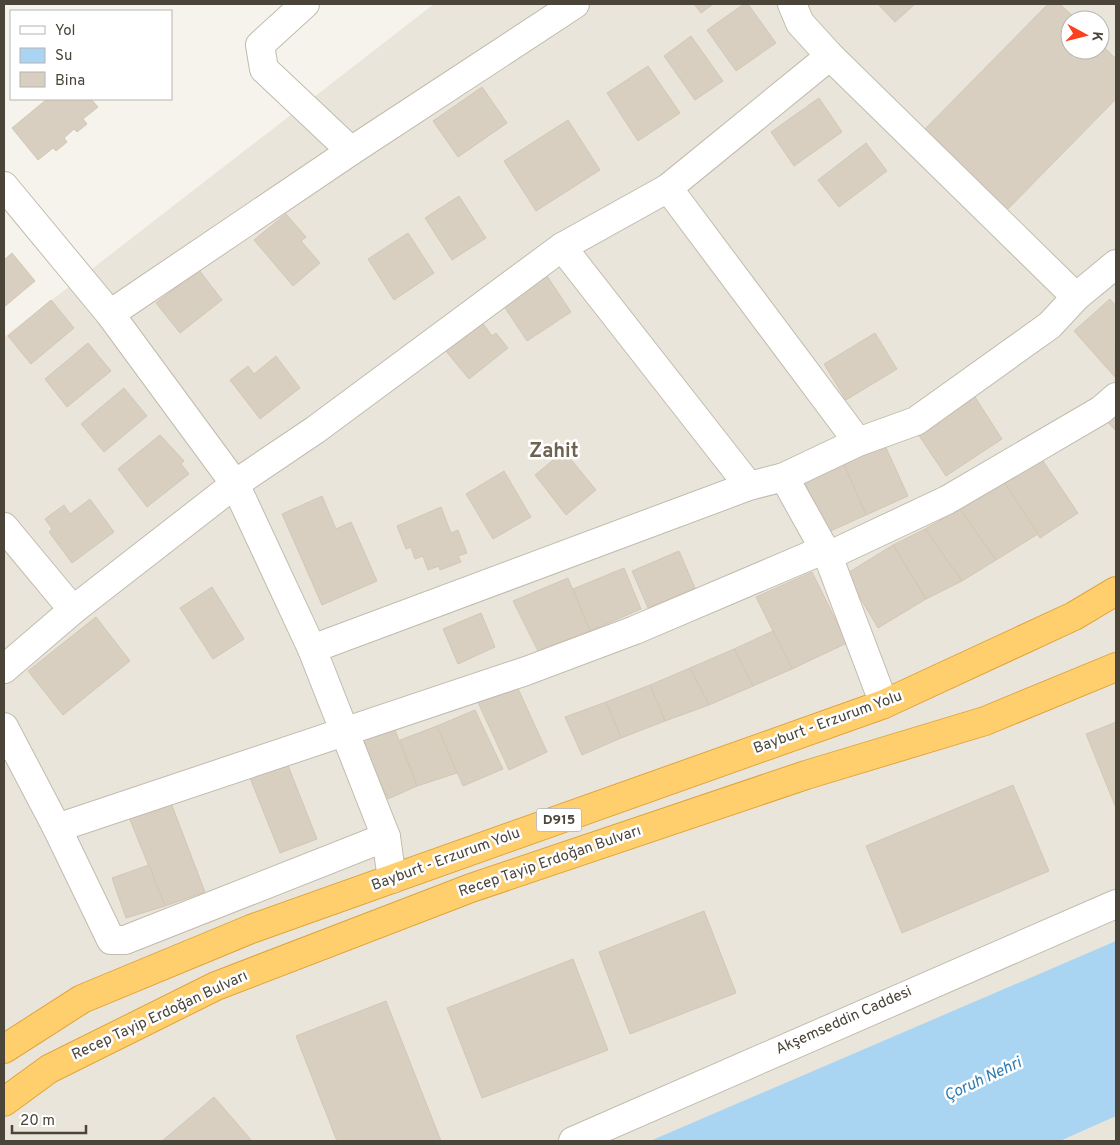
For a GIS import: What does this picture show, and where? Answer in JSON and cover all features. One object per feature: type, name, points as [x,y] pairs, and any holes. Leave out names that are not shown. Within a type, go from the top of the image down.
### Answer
[{"type":"highway","name":"Bayburt - Erzurum Yolu","points":[[4,1049],[82,999],[251,929],[884,704],[1074,616],[1116,592]]},
{"type":"highway","name":"Recep Tayip Erdoğan Bulvarı","points":[[4,1102],[49,1068],[216,986],[471,888],[806,775],[985,721],[1116,667]]},
{"type":"street","points":[[305,4],[260,46],[264,69],[351,151]]},
{"type":"street","points":[[110,314],[351,151],[575,4]]},
{"type":"street","points":[[792,4],[800,23],[830,56],[1076,297]]},
{"type":"street","points":[[4,669],[73,610],[235,484],[315,430],[562,247],[668,188],[830,56]]},
{"type":"street","points":[[4,186],[110,314],[235,484],[312,649],[386,837],[392,879]]},
{"type":"street","points":[[668,188],[858,442]]},
{"type":"street","points":[[562,247],[749,486]]},
{"type":"street","points":[[312,649],[749,486],[784,477],[858,442],[916,421],[1050,325],[1076,297],[1116,264]]},
{"type":"street","points":[[57,828],[344,730],[526,671],[617,637],[825,553],[947,500],[1101,410],[1116,397]]},
{"type":"street","points":[[784,477],[825,553],[884,704]]},
{"type":"street","points":[[4,527],[73,610]]},
{"type":"street","points":[[4,727],[57,828],[111,940],[125,940],[386,837]]},
{"type":"street","name":"Akşemseddin Caddesi","points":[[573,1141],[1116,904]]},
{"type":"shaded area","points":[[434,4],[1116,4],[1116,1141],[4,1141],[4,337]]},
{"type":"water","name":"Çoruh Nehri","points":[[1116,941],[1116,1116],[1060,1141],[650,1141]]},
{"type":"building","points":[[694,4],[713,4],[701,13]]},
{"type":"building","points":[[744,4],[748,4],[776,43],[736,71],[707,30]]},
{"type":"building","points":[[878,4],[915,4],[895,22]]},
{"type":"building","points":[[1048,4],[1060,4],[1066,10],[1060,10],[1060,60],[1110,60],[1110,53],[1116,59],[1116,99],[1005,212],[923,131]]},
{"type":"building","points":[[691,36],[723,81],[695,100],[664,56]]},
{"type":"building","points":[[648,66],[680,113],[638,141],[607,93]]},
{"type":"building","points":[[482,87],[507,123],[458,157],[433,121]]},
{"type":"building","points":[[819,98],[842,132],[794,166],[771,132]]},
{"type":"building","points":[[46,100],[92,100],[98,107],[83,119],[87,124],[77,132],[74,129],[64,138],[67,142],[56,151],[53,148],[38,160],[12,128]]},
{"type":"building","points":[[568,120],[600,170],[536,211],[504,161]]},
{"type":"building","points":[[866,143],[887,171],[839,207],[818,180]]},
{"type":"building","points":[[459,196],[486,238],[452,260],[425,218]]},
{"type":"building","points":[[286,214],[306,237],[301,241],[320,263],[293,286],[254,240]]},
{"type":"building","points":[[408,233],[434,273],[394,300],[368,259]]},
{"type":"building","points":[[12,253],[35,281],[4,307],[4,260]]},
{"type":"building","points":[[199,270],[222,300],[180,333],[156,303]]},
{"type":"building","points":[[547,276],[571,312],[527,341],[503,305]]},
{"type":"building","points":[[1110,299],[1116,306],[1115,377],[1074,331]]},
{"type":"building","points":[[51,300],[74,328],[31,364],[8,336]]},
{"type":"building","points":[[481,321],[492,336],[496,333],[508,348],[469,379],[445,350]]},
{"type":"building","points":[[875,333],[897,369],[846,400],[824,364]]},
{"type":"building","points":[[88,343],[111,371],[67,407],[45,379]]},
{"type":"building","points":[[276,356],[300,388],[260,419],[230,380],[248,366],[254,374]]},
{"type":"building","points":[[124,388],[147,416],[104,452],[81,424]]},
{"type":"building","points":[[975,397],[1002,439],[946,476],[918,434]]},
{"type":"building","points":[[1116,410],[1116,431],[1105,419]]},
{"type":"building","points":[[160,435],[184,461],[181,464],[189,474],[147,507],[118,469]]},
{"type":"building","points":[[883,441],[908,496],[866,515],[842,460]]},
{"type":"building","points":[[564,451],[596,490],[566,515],[535,475]]},
{"type":"building","points":[[1039,455],[1078,513],[1040,538],[1002,479]]},
{"type":"building","points":[[842,460],[866,515],[826,533],[802,478]]},
{"type":"building","points":[[504,471],[531,517],[493,539],[466,494]]},
{"type":"building","points":[[1002,479],[1038,534],[996,560],[960,509]]},
{"type":"building","points":[[322,496],[336,529],[351,522],[377,581],[322,605],[282,514]]},
{"type":"building","points":[[90,499],[114,532],[72,563],[49,532],[52,529],[45,519],[64,505],[70,514]]},
{"type":"building","points":[[441,507],[451,533],[458,530],[467,553],[458,556],[461,562],[440,570],[439,566],[428,570],[423,556],[415,559],[411,547],[406,549],[397,526]]},
{"type":"building","points":[[960,509],[996,560],[962,581],[925,529]]},
{"type":"building","points":[[925,529],[962,581],[926,599],[893,545]]},
{"type":"building","points":[[893,545],[926,599],[878,628],[846,574]]},
{"type":"building","points":[[679,551],[695,588],[648,608],[632,571]]},
{"type":"building","points":[[624,568],[641,609],[590,631],[573,589]]},
{"type":"building","points":[[812,572],[847,643],[792,669],[756,597]]},
{"type":"building","points":[[568,578],[590,631],[538,651],[513,601]]},
{"type":"building","points":[[212,587],[244,639],[213,659],[180,608]]},
{"type":"building","points":[[481,613],[495,647],[458,664],[443,629]]},
{"type":"building","points":[[96,617],[130,661],[63,715],[28,671]]},
{"type":"building","points":[[773,631],[792,669],[753,686],[734,649]]},
{"type":"building","points":[[734,649],[753,686],[709,705],[690,668]]},
{"type":"building","points":[[690,668],[709,705],[665,721],[650,685]]},
{"type":"building","points":[[514,680],[547,752],[509,770],[476,698]]},
{"type":"building","points":[[650,685],[665,721],[621,738],[606,702]]},
{"type":"building","points":[[606,702],[621,738],[582,755],[565,717]]},
{"type":"building","points":[[475,710],[503,769],[463,786],[437,726]]},
{"type":"building","points":[[1116,722],[1116,808],[1086,734]]},
{"type":"building","points":[[393,725],[417,786],[388,799],[359,738]]},
{"type":"building","points":[[437,726],[457,773],[417,786],[400,740]]},
{"type":"building","points":[[287,763],[317,839],[280,853],[250,778]]},
{"type":"building","points":[[1013,785],[1049,871],[902,933],[866,846]]},
{"type":"building","points":[[168,795],[205,892],[165,906],[126,810]]},
{"type":"building","points":[[149,865],[165,906],[126,918],[112,878]]},
{"type":"building","points":[[704,911],[736,993],[630,1034],[599,952]]},
{"type":"building","points":[[573,959],[608,1050],[482,1098],[447,1008]]},
{"type":"building","points":[[386,1001],[441,1141],[337,1141],[296,1036]]},
{"type":"building","points":[[214,1097],[252,1141],[162,1141]]},
{"type":"district","name":"Zahit","points":[[554,452]]}]
